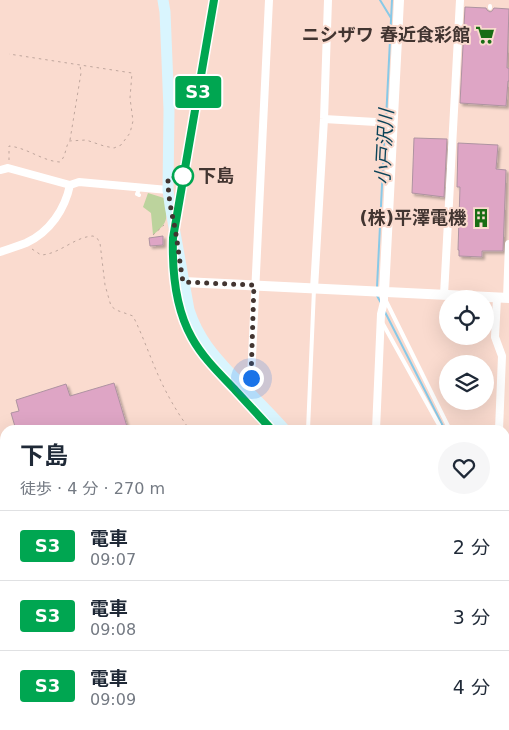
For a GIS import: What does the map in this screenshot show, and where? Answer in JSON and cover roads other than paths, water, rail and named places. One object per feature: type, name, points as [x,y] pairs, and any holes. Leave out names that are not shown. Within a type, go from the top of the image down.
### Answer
[{"type":"main road","points":[[163,0],[169,110],[168,190],[183,282],[192,320],[204,344],[280,425]]},
{"type":"street","points":[[251,378],[268,0]]},
{"type":"street","points":[[314,289],[324,119],[328,0]]},
{"type":"street","points":[[376,425],[381,294],[399,0]]},
{"type":"street","points":[[444,290],[460,0]]},
{"type":"street","points":[[324,119],[391,122]]},
{"type":"street","points":[[4,169],[70,185],[79,182],[139,191],[168,190]]},
{"type":"street","points":[[0,252],[27,242],[50,225],[68,196],[70,185]]},
{"type":"street","points":[[499,425],[502,356],[495,337],[504,298],[509,244]]},
{"type":"street","points":[[183,282],[381,294],[439,295]]},
{"type":"lane","points":[[308,425],[314,289]]},
{"type":"lane","points":[[381,294],[447,425]]},
{"type":"lane","points":[[381,318],[439,425]]},
{"type":"waterway","name":"小戸沢川","points":[[380,0],[391,18]]},
{"type":"waterway","name":"小戸沢川","points":[[386,120],[392,0]]},
{"type":"waterway","name":"小戸沢川","points":[[377,287],[385,124]]},
{"type":"waterway","name":"小戸沢川","points":[[376,294],[381,303]]},
{"type":"waterway","name":"小戸沢川","points":[[385,312],[442,425]]},
{"type":"railway","points":[[214,0],[173,238],[176,290],[186,326],[196,345],[212,366],[267,425]]},
{"type":"train","name":"S3","points":[[214,0],[173,238],[173,273],[183,318],[192,338],[218,373],[267,425]]},
{"type":"place","name":"ニシザワ 春近食彩館","points":[[485,35]]},
{"type":"place","name":"下島","points":[[183,176]]},
{"type":"place","name":"(株)平澤電機","points":[[481,218]]}]
